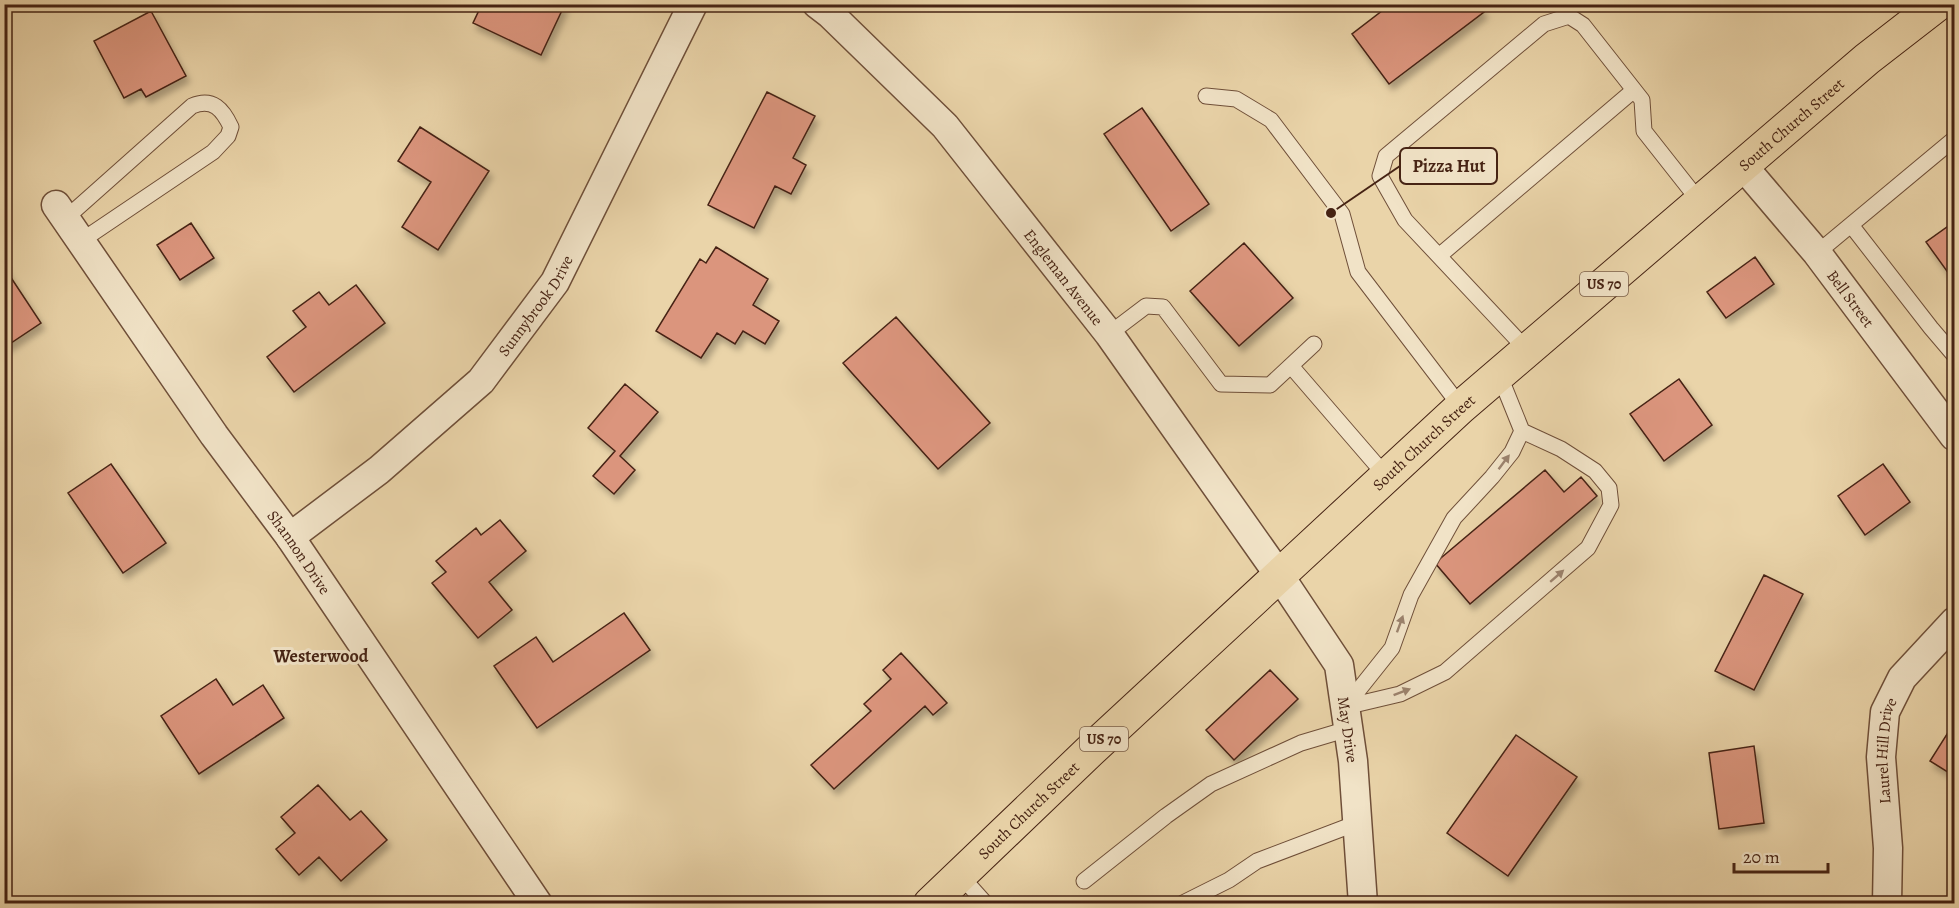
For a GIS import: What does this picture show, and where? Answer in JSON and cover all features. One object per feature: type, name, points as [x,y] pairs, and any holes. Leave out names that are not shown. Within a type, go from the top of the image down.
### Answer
[{"type":"main road","name":"South Church Street","points":[[930,903],[1461,407],[1867,59],[1938,4]]},
{"type":"street","name":"Sunnybrook Drive","points":[[290,537],[380,470],[480,381],[555,282],[693,4]]},
{"type":"street","name":"Engleman Avenue","points":[[817,4],[945,126],[1109,334],[1279,575]]},
{"type":"street","name":"Bell Street","points":[[1743,166],[1817,253],[1954,436]]},
{"type":"street","name":"Shannon Drive","points":[[67,222],[214,435],[290,537],[538,903]]},
{"type":"street","name":"May Drive","points":[[1279,575],[1340,665],[1353,761],[1362,903]]},
{"type":"street","name":"Laurel Hill Drive","points":[[1887,903],[1888,848],[1881,757],[1885,711],[1902,678],[1954,622]]},
{"type":"lane","points":[[1527,350],[1405,220],[1380,176],[1386,156],[1545,24],[1569,16],[1583,25],[1642,100],[1644,131],[1700,202]]},
{"type":"lane","points":[[1439,256],[1634,90]]},
{"type":"lane","points":[[1206,96],[1236,99],[1270,120],[1342,213],[1358,273],[1461,407]]},
{"type":"lane","points":[[199,103],[210,103],[224,113],[231,128],[228,136],[213,152],[67,222],[192,106],[199,103]]},
{"type":"lane","points":[[1817,253],[1954,139]]},
{"type":"lane","points":[[1851,225],[1954,355]]},
{"type":"lane","points":[[1109,334],[1146,306],[1163,307],[1221,384],[1270,386],[1314,344]]},
{"type":"lane","points":[[1291,366],[1386,476]]},
{"type":"lane","points":[[1084,881],[1166,816],[1211,784],[1444,672],[1588,548],[1611,505],[1609,488],[1595,471],[1561,449],[1522,431],[1499,374]]},
{"type":"lane","points":[[1347,718],[1392,648],[1411,595],[1454,518],[1512,452],[1522,431]]},
{"type":"lane","points":[[1181,903],[1229,880],[1257,861],[1357,823]]},
{"type":"lane","points":[[960,875],[986,903]]},
{"type":"building","points":[[482,4],[565,4],[541,55],[473,23]]},
{"type":"building","points":[[1391,4],[1478,4],[1484,12],[1389,84],[1352,34]]},
{"type":"building","points":[[151,11],[186,76],[146,97],[141,89],[124,98],[94,41]]},
{"type":"building","points":[[767,92],[815,116],[793,158],[806,165],[791,194],[775,186],[754,228],[708,205]]},
{"type":"building","points":[[1142,108],[1209,204],[1171,231],[1104,134]]},
{"type":"building","points":[[420,127],[489,171],[438,250],[402,227],[431,182],[398,161]]},
{"type":"building","points":[[1954,222],[1954,281],[1926,242]]},
{"type":"building","points":[[191,223],[214,258],[180,280],[157,245]]},
{"type":"building","points":[[1244,243],[1293,298],[1239,346],[1190,291]]},
{"type":"building","points":[[716,247],[768,279],[753,305],[779,321],[765,344],[743,331],[735,344],[717,333],[701,358],[656,331],[700,259],[706,263]]},
{"type":"building","points":[[1755,257],[1774,284],[1726,318],[1707,292]]},
{"type":"building","points":[[4,267],[41,323],[5,347],[4,346]]},
{"type":"building","points":[[356,285],[385,323],[294,392],[267,357],[306,327],[293,311],[319,292],[329,305]]},
{"type":"building","points":[[896,317],[990,423],[938,469],[843,363]]},
{"type":"building","points":[[1679,379],[1712,425],[1664,461],[1630,414]]},
{"type":"building","points":[[625,384],[658,412],[620,456],[635,470],[614,494],[593,476],[615,451],[588,428]]},
{"type":"building","points":[[111,464],[166,543],[123,573],[68,493]]},
{"type":"building","points":[[1883,464],[1910,502],[1865,535],[1838,496]]},
{"type":"building","points":[[1545,470],[1564,492],[1581,477],[1597,496],[1470,604],[1435,563]]},
{"type":"building","points":[[500,520],[526,551],[489,582],[512,610],[478,638],[432,583],[446,572],[436,561],[476,528],[481,535]]},
{"type":"building","points":[[1764,575],[1803,594],[1754,690],[1715,671]]},
{"type":"building","points":[[624,613],[650,650],[537,728],[494,666],[536,637],[553,662]]},
{"type":"building","points":[[901,653],[947,703],[933,715],[925,706],[834,789],[811,765],[871,711],[864,704],[891,679],[883,670]]},
{"type":"building","points":[[1270,670],[1298,699],[1234,760],[1206,730]]},
{"type":"building","points":[[216,679],[233,705],[263,685],[284,718],[199,774],[161,716]]},
{"type":"building","points":[[1954,723],[1954,776],[1930,761]]},
{"type":"building","points":[[1516,735],[1577,777],[1508,876],[1447,833]]},
{"type":"building","points":[[1754,746],[1764,823],[1719,829],[1709,753]]},
{"type":"building","points":[[318,785],[350,820],[361,811],[387,840],[341,881],[319,857],[299,875],[276,849],[295,833],[281,817]]},
{"type":"building","points":[[1948,879],[1954,879],[1954,904],[1950,904]]},
{"type":"place","name":"Pizza Hut","points":[[1331,213]]},
{"type":"district","name":"Westerwood","points":[[321,656]]}]
